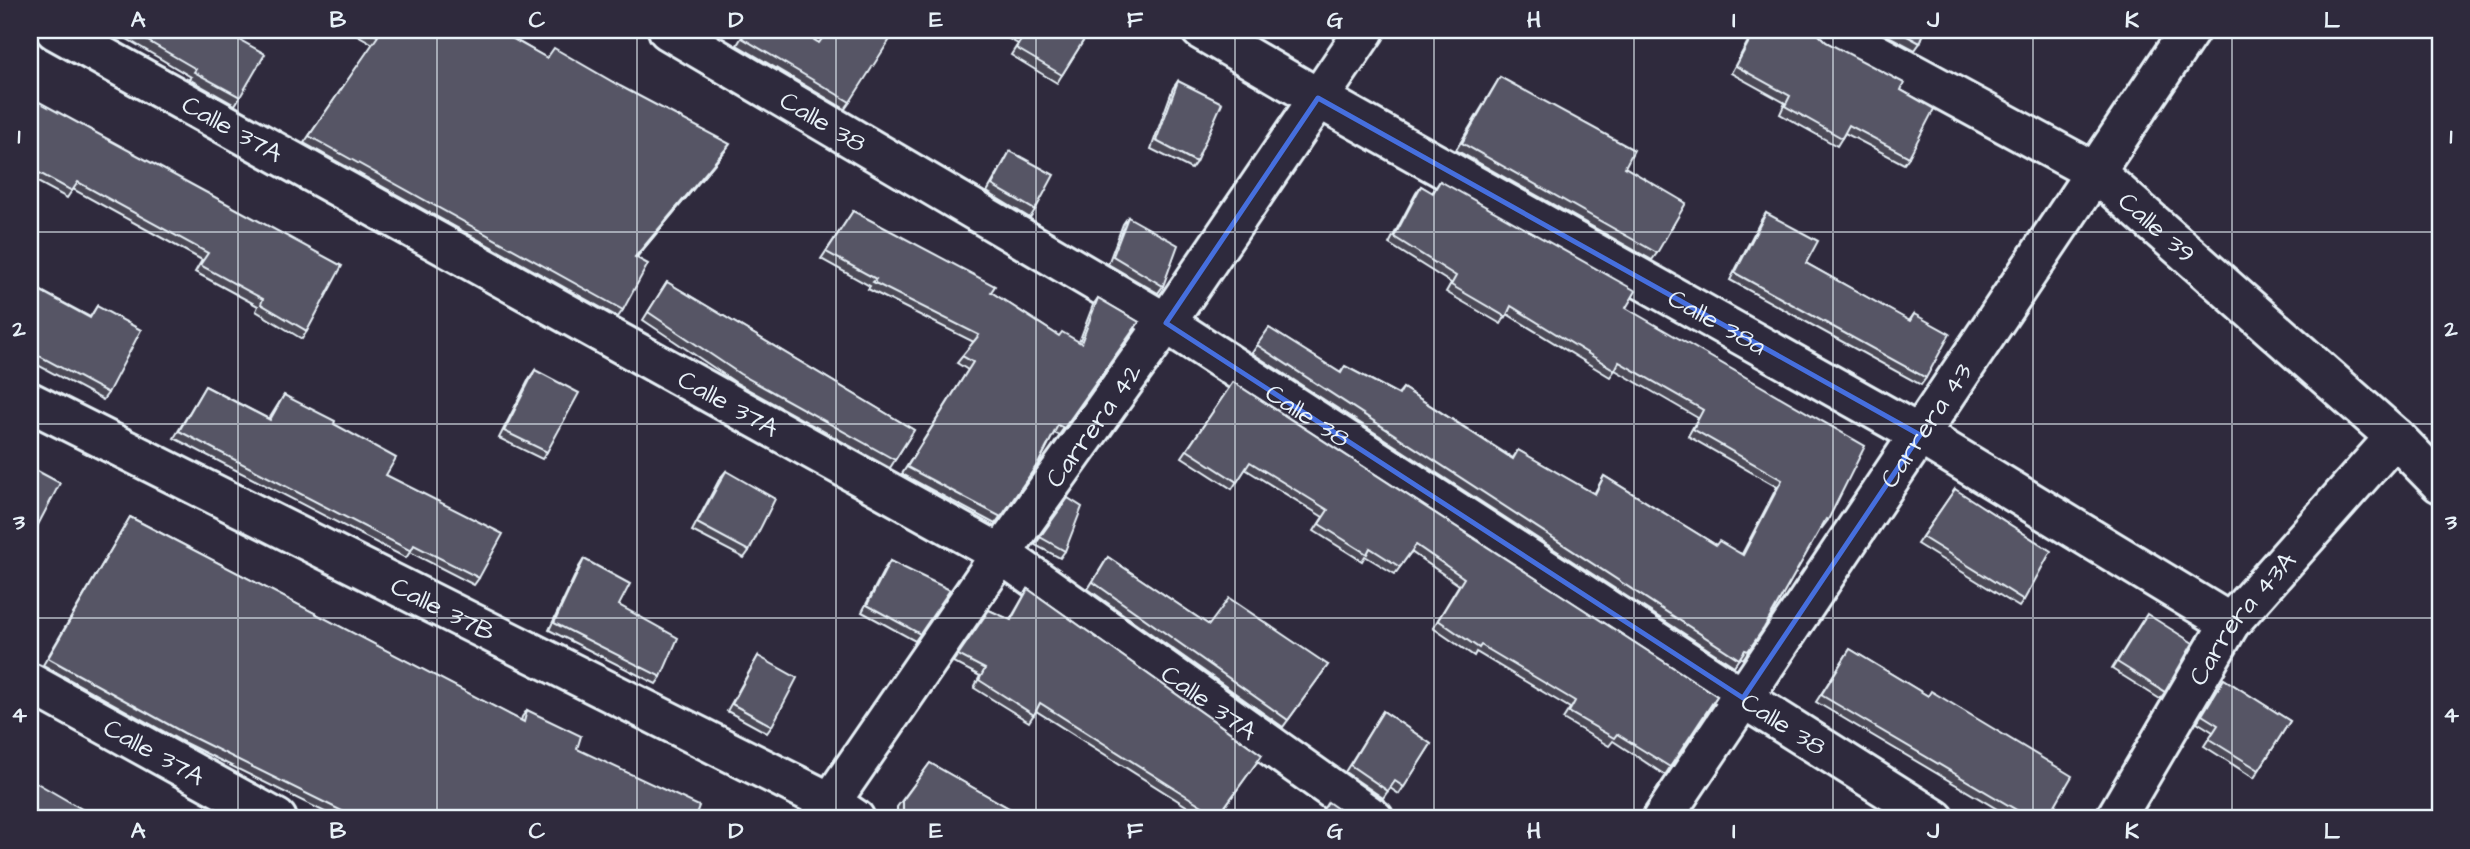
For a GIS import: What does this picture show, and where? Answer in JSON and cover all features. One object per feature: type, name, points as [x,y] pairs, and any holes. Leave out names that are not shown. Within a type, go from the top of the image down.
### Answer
[{"type":"street","name":"Calle 37A","points":[[55,30],[1001,554],[1374,819]]},
{"type":"street","name":"Calle 38","points":[[668,30],[1166,323],[1743,698],[1935,819]]},
{"type":"street","name":"Calle 38a","points":[[1201,30],[1318,99],[1920,435],[2230,623]]},
{"type":"street","name":"Carrera 42","points":[[834,813],[1001,554],[1166,323],[1365,30]]},
{"type":"street","name":"Calle 39","points":[[1832,30],[2095,172],[2395,437],[2440,483]]},
{"type":"street","name":"Carrera 43","points":[[1662,819],[2190,30]]},
{"type":"street","name":"Calle 37B","points":[[30,402],[834,813]]},
{"type":"street","name":"Carrera 43A","points":[[2115,819],[2230,623],[2395,437]]},
{"type":"street","name":"Calle 37A","points":[[30,683],[277,819]]},
{"type":"highlighted area","points":[[1318,98],[1920,435],[1743,698],[1166,323]]},
{"type":"building","points":[[129,30],[222,30],[265,54],[240,97],[194,72],[196,69]]},
{"type":"building","points":[[366,30],[497,30],[547,58],[554,48],[730,144],[635,257],[648,264],[623,310],[309,136],[378,36]]},
{"type":"building","points":[[747,30],[798,30],[819,43],[828,30],[896,30],[850,102],[742,38]]},
{"type":"building","points":[[1010,30],[1090,30],[1062,75],[1016,48],[1023,37]]},
{"type":"building","points":[[1755,30],[1817,30],[1826,42],[1904,83],[1901,90],[1934,109],[1909,157],[1849,125],[1842,138],[1785,106],[1790,96],[1736,66]]},
{"type":"building","points":[[1896,30],[1925,30],[1920,43]]},
{"type":"building","points":[[1500,77],[1634,150],[1625,167],[1686,203],[1657,253],[1462,143]]},
{"type":"building","points":[[1178,81],[1222,103],[1196,162],[1156,141]]},
{"type":"building","points":[[30,97],[342,266],[307,331],[261,304],[263,299],[200,265],[208,253],[78,182],[72,191],[30,168]]},
{"type":"building","points":[[1010,151],[1054,175],[1035,210],[992,185]]},
{"type":"building","points":[[1440,181],[1636,291],[1626,308],[1865,446],[1828,520],[1826,519],[1764,628],[1739,659],[1257,345],[1269,328],[1341,373],[1345,366],[1399,395],[1403,388],[1513,459],[1518,450],[1595,494],[1604,476],[1716,545],[1719,541],[1743,555],[1782,480],[1693,429],[1703,410],[1619,362],[1615,370],[1511,306],[1506,317],[1451,285],[1456,276],[1394,237],[1421,186],[1433,193]]},
{"type":"building","points":[[853,211],[995,286],[991,292],[1059,336],[1062,332],[1081,343],[1098,298],[1139,322],[1064,428],[1058,425],[1039,462],[1001,517],[907,467],[973,362],[962,356],[979,335],[873,282],[876,279],[826,252]]},
{"type":"building","points":[[1766,213],[1818,241],[1806,263],[1910,321],[1914,314],[1950,334],[1926,378],[1735,273]]},
{"type":"building","points":[[1128,217],[1178,245],[1163,286],[1113,256]]},
{"type":"building","points":[[667,282],[914,430],[895,460],[740,374],[648,312]]},
{"type":"building","points":[[30,285],[90,318],[97,306],[141,330],[108,393],[30,351]]},
{"type":"building","points":[[535,370],[579,393],[547,452],[504,431]]},
{"type":"building","points":[[1233,382],[1717,696],[1670,767],[1617,734],[1614,738],[1569,712],[1575,701],[1481,645],[1479,648],[1438,620],[1464,578],[1416,545],[1400,567],[1370,548],[1367,554],[1319,524],[1328,510],[1250,462],[1237,482],[1187,450]]},
{"type":"building","points":[[205,386],[270,420],[284,395],[335,421],[334,424],[396,458],[386,475],[503,534],[479,578],[414,545],[411,551],[179,431]]},
{"type":"building","points":[[30,467],[60,483],[30,540]]},
{"type":"building","points":[[726,471],[775,499],[749,551],[697,523]]},
{"type":"building","points":[[1955,489],[2051,551],[2024,600],[1922,537]]},
{"type":"building","points":[[1068,498],[1082,507],[1065,551],[1040,537]]},
{"type":"building","points":[[130,517],[524,722],[527,710],[581,736],[577,749],[699,806],[694,819],[358,819],[184,733],[48,658]]},
{"type":"building","points":[[1108,557],[1209,625],[1229,598],[1328,665],[1288,720],[1093,582]]},
{"type":"building","points":[[584,559],[630,584],[619,605],[678,638],[661,677],[554,623]]},
{"type":"building","points":[[890,561],[950,590],[920,634],[867,605]]},
{"type":"building","points":[[1028,589],[1262,755],[1218,816],[1040,703],[1034,715],[979,680],[985,669],[958,655],[989,610],[1011,620]]},
{"type":"building","points":[[2147,614],[2193,643],[2165,692],[2117,662]]},
{"type":"building","points":[[1850,649],[1928,696],[1931,691],[2072,776],[2047,819],[2032,819],[1821,695]]},
{"type":"building","points":[[758,656],[797,678],[772,726],[732,704]]},
{"type":"building","points":[[2224,679],[2290,721],[2259,770],[2209,739],[2218,725],[2202,715]]},
{"type":"building","points":[[1383,711],[1431,744],[1404,787],[1395,781],[1388,791],[1350,765]]},
{"type":"building","points":[[930,763],[1028,819],[904,819],[903,800]]},
{"type":"building","points":[[30,779],[99,819],[30,819]]},
{"type":"building","points":[[1328,802],[1352,819],[1317,819]]}]
